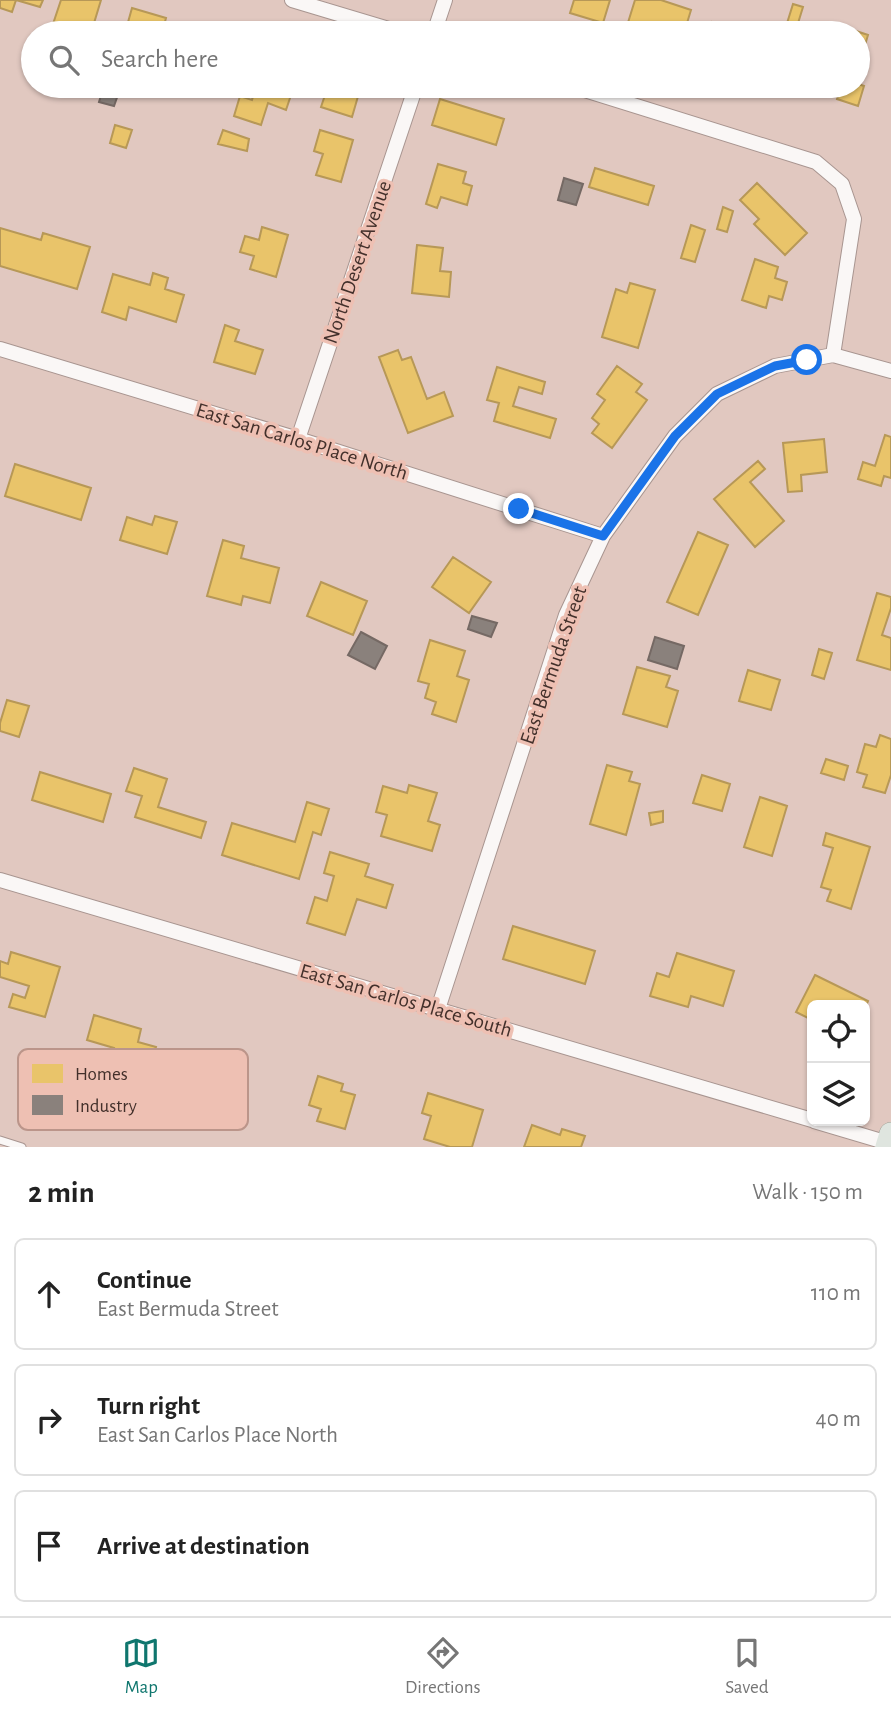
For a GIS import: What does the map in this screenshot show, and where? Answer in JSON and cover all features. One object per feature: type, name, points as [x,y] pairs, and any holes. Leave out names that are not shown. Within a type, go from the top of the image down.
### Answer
[{"type":"street","points":[[292,0],[362,21]]},
{"type":"street","points":[[438,21],[445,0]]},
{"type":"street","name":"North Desert Avenue","points":[[298,439],[412,98]]},
{"type":"street","points":[[611,98],[816,162],[842,184],[854,219],[833,355],[891,371]]},
{"type":"street","name":"East San Carlos Place North","points":[[0,349],[298,439],[603,536]]},
{"type":"street","name":"East Bermuda Street","points":[[438,1009],[566,615],[603,536],[675,436],[717,394],[775,366],[833,355]]},
{"type":"street","name":"East San Carlos Place South","points":[[0,880],[807,1118]]},
{"type":"street","name":"East San Carlos Place South","points":[[835,1126],[889,1141]]},
{"type":"lane","points":[[0,1140],[22,1147]]},
{"type":"building: Homes","points":[[0,0],[16,0],[12,12],[0,8]]},
{"type":"building: Homes","points":[[16,0],[43,0],[40,7]]},
{"type":"building: Homes","points":[[61,0],[101,0],[95,21],[54,21]]},
{"type":"building: Homes","points":[[574,0],[610,0],[604,21],[570,13]]},
{"type":"building: Homes","points":[[635,0],[661,0],[691,10],[688,21],[628,21]]},
{"type":"building: Homes","points":[[793,4],[803,7],[799,21],[788,21]]},
{"type":"building: Homes","points":[[132,8],[166,18],[165,21],[128,21]]},
{"type":"building: Homes","points":[[239,98],[290,98],[286,110],[268,103],[261,125],[234,116]]},
{"type":"building: Homes","points":[[324,98],[358,98],[352,117],[321,107]]},
{"type":"building: Homes","points":[[837,98],[860,98],[858,106]]},
{"type":"building: Homes","points":[[440,99],[504,119],[496,145],[432,125]]},
{"type":"building: Homes","points":[[115,125],[132,130],[126,148],[110,143]]},
{"type":"building: Homes","points":[[223,130],[249,139],[247,151],[218,144]]},
{"type":"building: Homes","points":[[320,130],[353,140],[341,182],[316,175],[323,154],[314,151]]},
{"type":"building: Homes","points":[[438,164],[466,172],[463,183],[472,186],[467,205],[441,197],[437,208],[426,204]]},
{"type":"building: Homes","points":[[595,168],[654,186],[648,205],[589,187]]},
{"type":"building: Homes","points":[[757,183],[807,233],[785,255],[754,224],[759,219],[740,200]]},
{"type":"building: Homes","points":[[723,207],[733,211],[727,232],[717,229]]},
{"type":"building: Homes","points":[[691,225],[705,230],[695,262],[681,258]]},
{"type":"building: Homes","points":[[262,227],[288,235],[276,277],[250,269],[254,256],[240,252],[245,236],[259,240]]},
{"type":"building: Homes","points":[[0,228],[41,240],[43,233],[90,247],[77,289],[0,266]]},
{"type":"building: Homes","points":[[417,245],[443,248],[440,271],[451,272],[449,297],[412,293]]},
{"type":"building: Homes","points":[[755,259],[778,267],[775,278],[787,282],[782,300],[769,296],[766,308],[742,300]]},
{"type":"building: Homes","points":[[153,273],[168,278],[165,289],[184,295],[176,322],[129,307],[126,320],[102,312],[113,274],[150,285]]},
{"type":"building: Homes","points":[[630,283],[655,290],[638,348],[602,337],[616,289],[627,293]]},
{"type":"building: Homes","points":[[225,325],[239,330],[235,341],[263,350],[255,374],[214,362]]},
{"type":"building: Homes","points":[[398,350],[402,360],[411,357],[427,399],[444,392],[453,416],[408,433],[379,357]]},
{"type":"building: Homes","points":[[617,366],[642,384],[636,392],[647,400],[612,448],[592,433],[599,424],[592,418],[605,400],[597,394]]},
{"type":"building: Homes","points":[[497,367],[545,382],[542,394],[519,387],[513,406],[556,419],[550,438],[494,421],[499,403],[487,400]]},
{"type":"building: Homes","points":[[885,435],[891,437],[891,478],[884,476],[881,486],[858,479],[863,462],[875,466]]},
{"type":"building: Homes","points":[[824,439],[827,472],[801,475],[802,491],[788,492],[783,443]]},
{"type":"building: Homes","points":[[758,461],[765,469],[750,482],[784,521],[755,547],[714,499]]},
{"type":"building: Homes","points":[[15,464],[91,488],[81,520],[5,496]]},
{"type":"building: Homes","points":[[155,516],[177,522],[167,554],[120,540],[127,517],[152,525]]},
{"type":"building: Homes","points":[[698,532],[728,545],[698,615],[667,602]]},
{"type":"building: Homes","points":[[223,540],[244,546],[241,558],[279,568],[270,603],[243,596],[241,605],[207,596]]},
{"type":"building: Homes","points":[[453,557],[491,582],[469,613],[432,587]]},
{"type":"building: Homes","points":[[321,582],[367,601],[353,635],[307,616]]},
{"type":"building: Homes","points":[[877,593],[891,597],[891,608],[882,635],[891,638],[891,670],[857,660]]},
{"type":"building: Homes","points":[[430,640],[465,651],[457,676],[469,680],[456,722],[432,714],[436,702],[425,698],[429,684],[418,681]]},
{"type":"building: Homes","points":[[819,649],[832,653],[824,679],[812,675]]},
{"type":"building: Homes","points":[[637,667],[670,676],[666,687],[678,691],[667,727],[623,714]]},
{"type":"building: Homes","points":[[748,670],[780,680],[771,710],[739,701]]},
{"type":"building: Homes","points":[[7,700],[29,706],[19,737],[0,731]]},
{"type":"building: Homes","points":[[880,735],[891,739],[891,775],[885,793],[863,787],[867,775],[857,772],[865,744],[876,747]]},
{"type":"building: Homes","points":[[826,759],[848,766],[844,780],[821,773]]},
{"type":"building: Homes","points":[[607,765],[632,772],[629,781],[640,784],[626,835],[590,824]]},
{"type":"building: Homes","points":[[134,768],[167,779],[158,807],[206,822],[201,838],[135,817],[142,796],[126,791]]},
{"type":"building: Homes","points":[[40,772],[111,794],[103,822],[32,800]]},
{"type":"building: Homes","points":[[702,775],[730,784],[722,811],[693,803]]},
{"type":"building: Homes","points":[[409,785],[437,793],[428,821],[440,825],[432,851],[381,836],[387,815],[376,812],[383,786],[407,793]]},
{"type":"building: Homes","points":[[760,797],[787,806],[772,856],[744,847]]},
{"type":"building: Homes","points":[[307,802],[329,809],[321,835],[313,832],[299,879],[222,855],[232,823],[295,842]]},
{"type":"building: Homes","points":[[663,811],[663,822],[651,825],[649,813]]},
{"type":"building: Homes","points":[[826,833],[870,847],[851,909],[827,901],[831,890],[821,887],[833,848],[823,845]]},
{"type":"building: Homes","points":[[330,852],[369,864],[365,876],[393,885],[386,908],[357,899],[345,935],[307,923],[315,897],[327,901],[334,876],[324,873]]},
{"type":"building: Homes","points":[[513,926],[595,951],[585,984],[503,959]]},
{"type":"building: Homes","points":[[11,952],[60,967],[45,1017],[9,1007],[13,994],[25,998],[29,986],[0,977],[0,961],[8,964]]},
{"type":"building: Homes","points":[[677,953],[734,971],[723,1006],[691,996],[688,1007],[650,996],[657,973],[669,977]]},
{"type":"building: Homes","points":[[815,975],[866,1000],[807,1000],[807,1018],[796,1012]]},
{"type":"building: Homes","points":[[94,1015],[141,1029],[138,1042],[156,1047],[114,1049],[87,1040]]},
{"type":"building: Homes","points":[[318,1076],[343,1084],[341,1091],[355,1095],[345,1129],[317,1121],[321,1109],[309,1105]]},
{"type":"building: Homes","points":[[428,1093],[483,1110],[472,1147],[450,1147],[424,1139],[431,1116],[422,1113]]},
{"type":"building: Homes","points":[[532,1125],[560,1135],[562,1129],[585,1136],[581,1147],[524,1147]]},
{"type":"building: Industry","points":[[100,98],[117,98],[114,106],[99,102]]},
{"type":"building: Industry","points":[[564,178],[583,184],[576,205],[558,200]]},
{"type":"building: Industry","points":[[472,616],[497,623],[491,637],[468,629]]},
{"type":"building: Industry","points":[[361,632],[387,646],[375,669],[348,655]]},
{"type":"building: Industry","points":[[655,637],[684,646],[677,669],[648,660]]},
{"type":"route","points":[[519,509],[603,536],[675,436],[717,394],[775,366],[807,360]]}]
